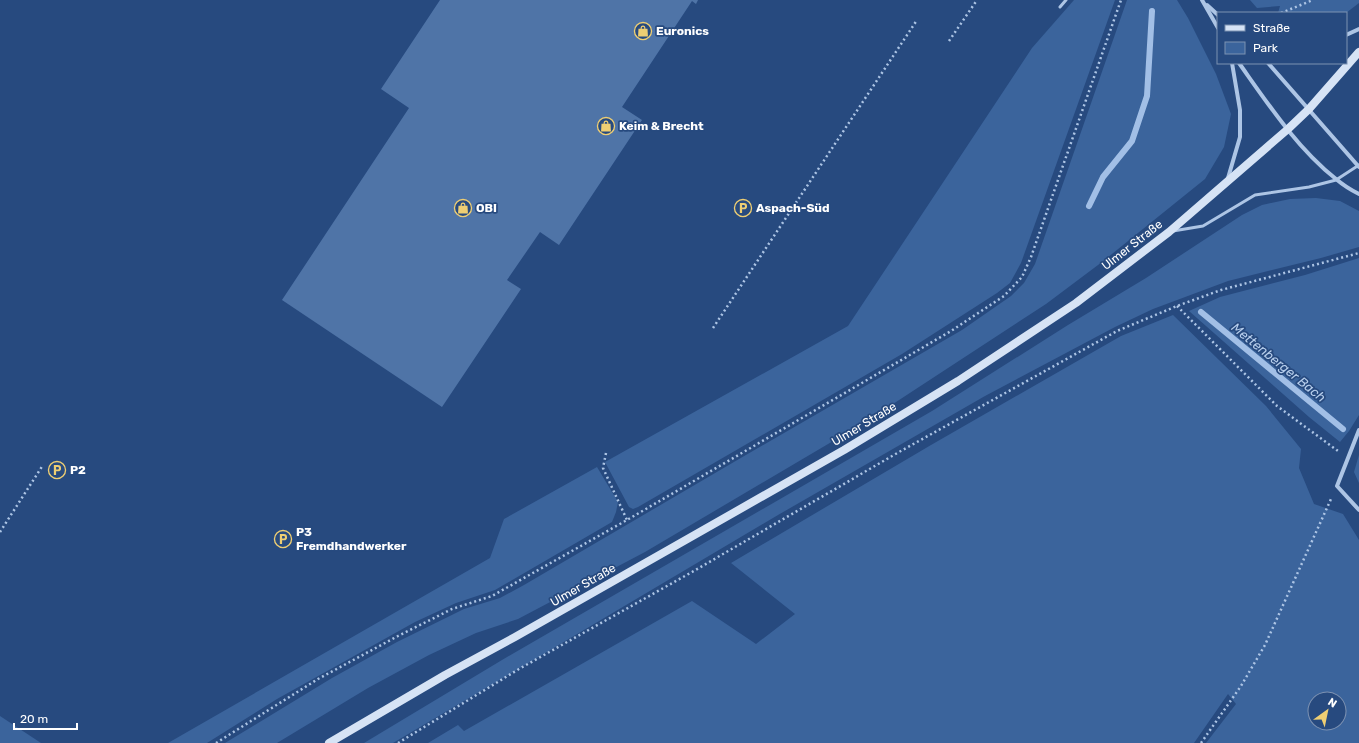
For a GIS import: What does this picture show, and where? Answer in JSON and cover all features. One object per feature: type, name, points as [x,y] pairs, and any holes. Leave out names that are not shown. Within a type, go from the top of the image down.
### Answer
[{"type":"main road","name":"Ulmer Straße","points":[[329,743],[446,675],[716,524],[885,425],[958,380],[1076,303],[1169,232],[1288,129],[1309,108],[1359,52]]},
{"type":"street","points":[[1202,1],[1217,14]]},
{"type":"street","points":[[1202,1],[1217,26]]},
{"type":"street","points":[[1347,35],[1359,29]]},
{"type":"street","points":[[1227,182],[1240,137],[1240,110],[1232,64]]},
{"type":"street","points":[[1240,64],[1288,129],[1314,160],[1336,180],[1359,194]]},
{"type":"street","points":[[1269,64],[1359,166]]},
{"type":"street","points":[[1359,430],[1337,486],[1359,510]]},
{"type":"lane","points":[[1060,7],[1066,0]]},
{"type":"lane","points":[[1169,232],[1202,226],[1256,195],[1309,187],[1336,180],[1359,166]]},
{"type":"path","points":[[949,41],[977,0]]},
{"type":"path","points":[[216,743],[318,679],[452,609],[492,596],[627,520],[951,331],[1004,296],[1022,276],[1031,257],[1121,0]]},
{"type":"path","points":[[1283,12],[1313,0]]},
{"type":"path","points":[[713,328],[917,20]]},
{"type":"path","points":[[398,743],[519,669],[692,572],[899,452],[1117,331],[1177,306],[1221,290],[1359,253]]},
{"type":"path","points":[[1177,306],[1277,406],[1348,459]]},
{"type":"path","points":[[606,453],[603,468],[627,520]]},
{"type":"path","points":[[0,532],[43,465]]},
{"type":"path","points":[[1201,743],[1241,686],[1265,645],[1337,486]]},
{"type":"green space","points":[[1074,0],[1115,0],[1021,263],[1010,283],[997,293],[902,354],[638,507],[633,509],[629,507],[605,462],[848,326],[1032,48]]},
{"type":"green space","points":[[1127,0],[1177,0],[1188,18],[1216,74],[1231,114],[1224,147],[1205,179],[1102,262],[1046,304],[867,421],[645,552],[518,619],[476,633],[429,655],[368,688],[277,743],[225,743],[332,678],[397,642],[464,609],[500,598],[524,585],[962,330],[1011,296],[1024,283],[1035,264]]},
{"type":"green space","points":[[1250,0],[1359,0],[1359,3],[1347,12],[1278,12],[1280,6],[1257,8]]},
{"type":"green space","points":[[1316,198],[1340,201],[1359,211],[1359,247],[1228,281],[1153,309],[1115,327],[985,396],[778,515],[393,743],[364,743],[502,660],[932,411],[1068,325],[1146,278],[1242,215],[1262,205],[1290,199]]},
{"type":"green space","points":[[1359,258],[1359,415],[1340,442],[1309,417],[1189,311],[1220,297],[1305,275]]},
{"type":"green space","points":[[1173,315],[1266,406],[1301,449],[1299,468],[1314,504],[1343,514],[1359,540],[1359,743],[1206,743],[1236,704],[1228,694],[1194,743],[428,743],[458,725],[464,731],[692,601],[756,644],[795,614],[731,563],[931,445],[1121,336]]},
{"type":"green space","points":[[1359,455],[1359,483],[1354,472]]},
{"type":"green space","points":[[597,467],[618,502],[612,522],[495,590],[456,603],[415,622],[277,699],[207,743],[168,743],[490,558],[504,519]]},
{"type":"green space","points":[[0,716],[41,743],[0,743]]},
{"type":"building","name":"OBI","points":[[440,0],[698,0],[696,4],[692,1],[622,107],[642,120],[559,245],[540,232],[507,280],[521,289],[442,407],[282,300],[409,108],[381,89]]},
{"type":"waterway","name":"Mettenberger Bach","points":[[1089,206],[1103,177],[1132,141],[1147,96],[1152,11]]},
{"type":"waterway","name":"Mettenberger Bach","points":[[1201,312],[1343,429]]},
{"type":"place","name":"Euronics","points":[[643,31]]},
{"type":"place","name":"Keim & Brecht","points":[[606,126]]},
{"type":"place","name":"OBI","points":[[463,208]]},
{"type":"place","name":"Aspach-Süd","points":[[743,208]]},
{"type":"place","name":"P2","points":[[57,470]]},
{"type":"place","name":"P3 Fremdhandwerker","points":[[283,539]]}]
